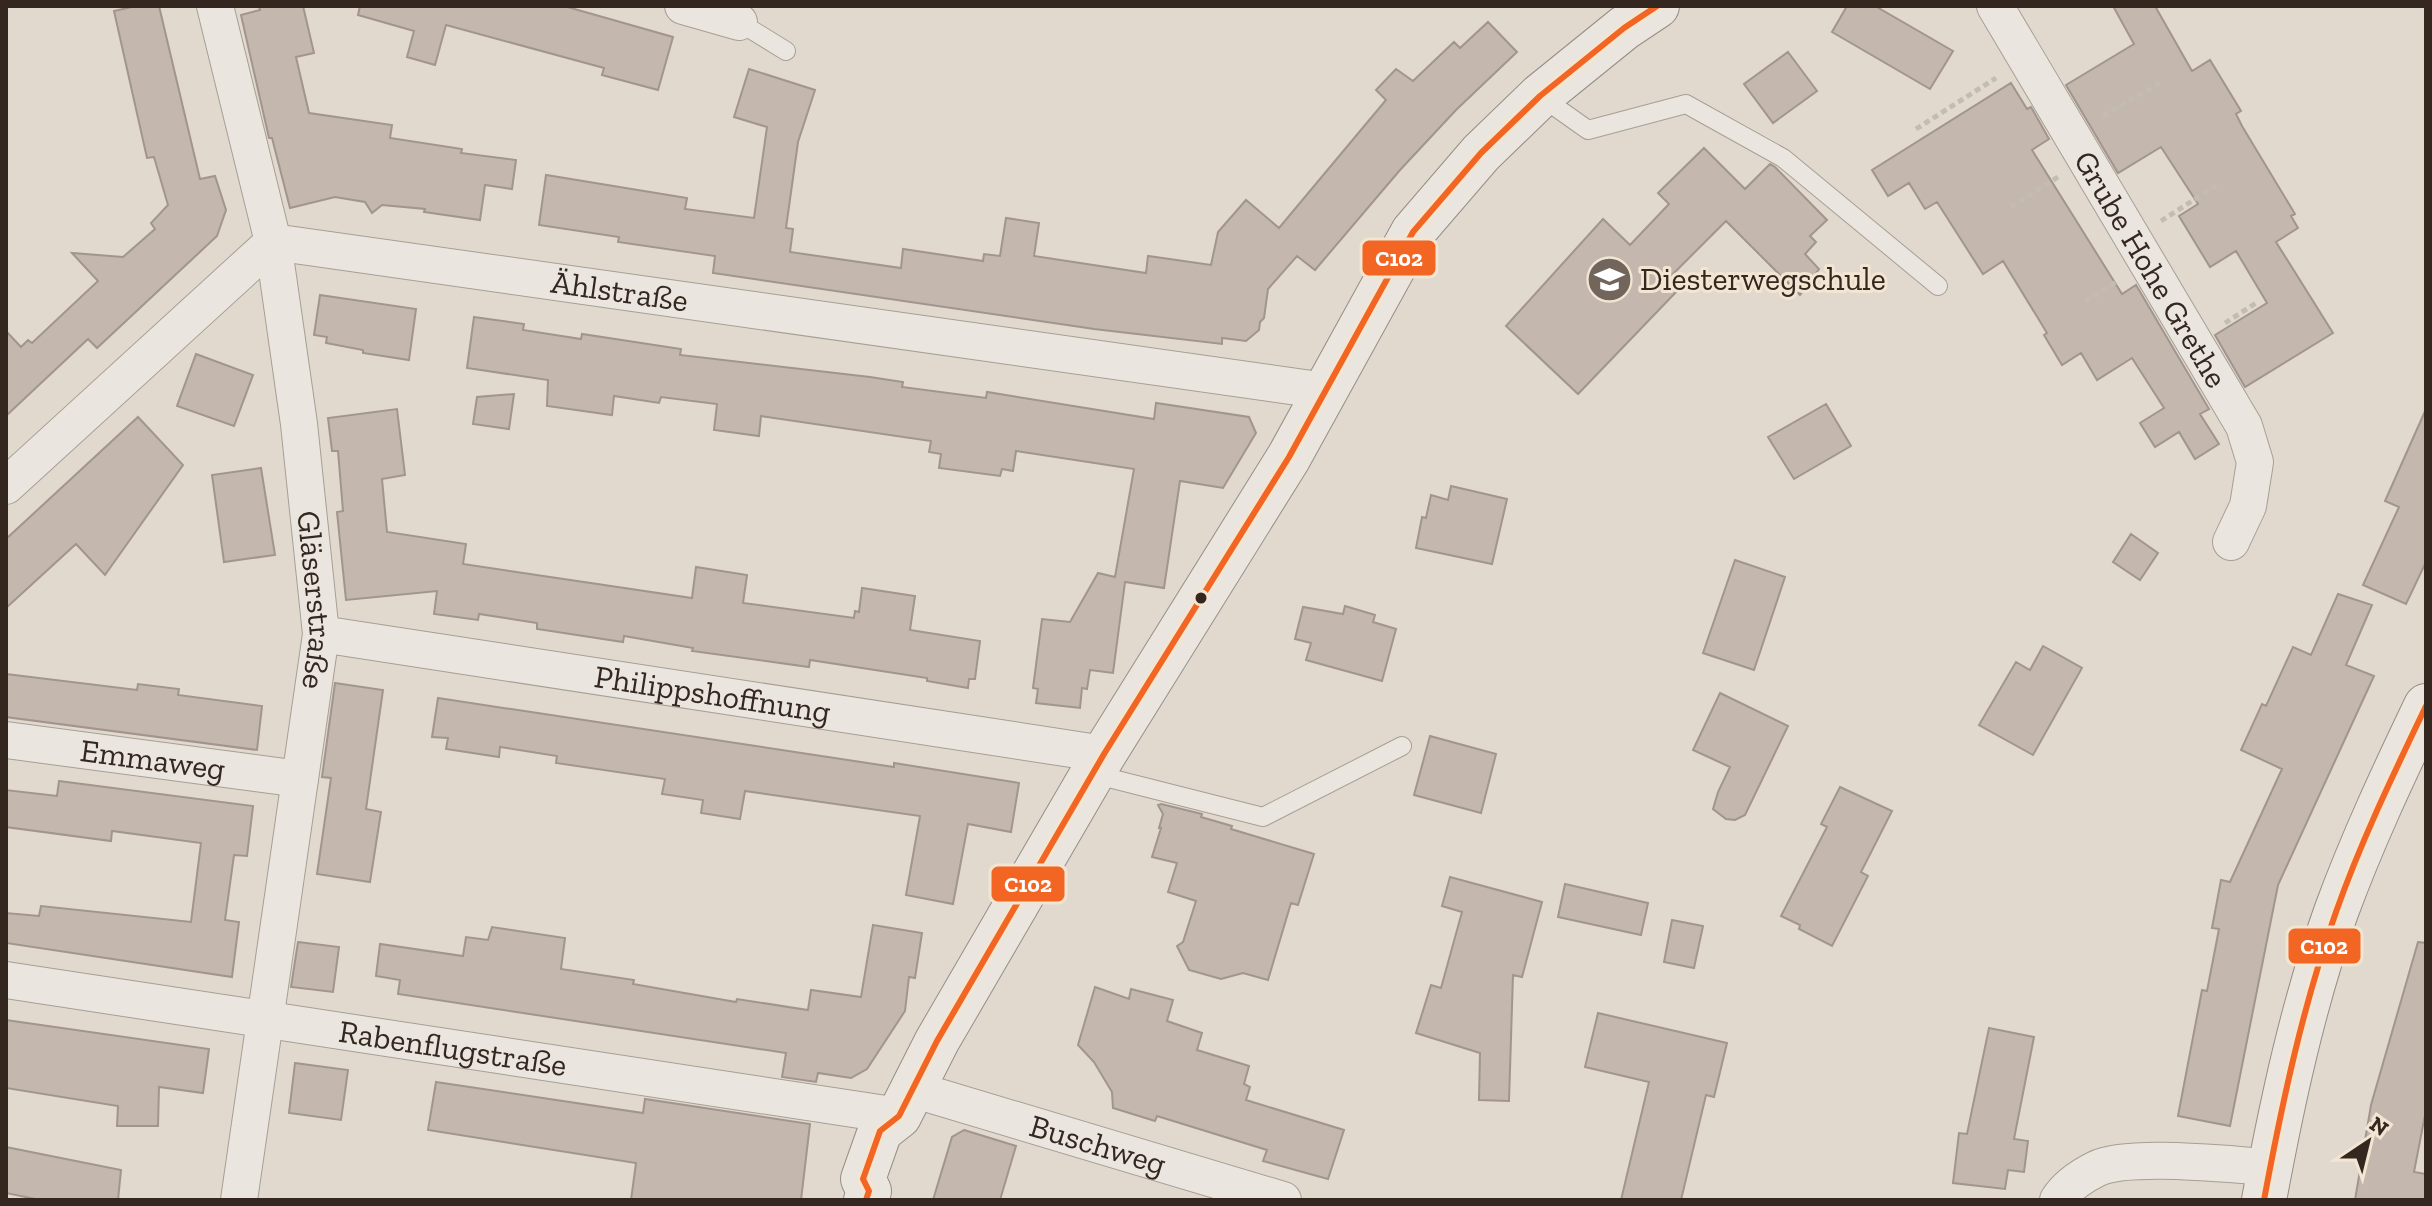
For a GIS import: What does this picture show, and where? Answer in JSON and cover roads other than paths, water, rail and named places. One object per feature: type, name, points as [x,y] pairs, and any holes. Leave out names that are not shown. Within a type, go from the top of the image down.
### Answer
[{"type":"street","name":"Gläserstraße","points":[[215,6],[273,242],[299,424],[321,634],[239,1200]]},
{"type":"street","points":[[683,6],[739,22]]},
{"type":"street","points":[[868,1196],[863,1179],[880,1131],[905,1102],[1098,764],[1289,457],[1413,232],[1481,153],[1540,96],[1624,28],[1657,6]]},
{"type":"street","name":"Grube Hohe Grethe","points":[[1995,6],[2244,426],[2255,462],[2248,506],[2231,542]]},
{"type":"street","name":"Ählstraße","points":[[273,242],[1326,391]]},
{"type":"street","points":[[6,486],[273,242]]},
{"type":"street","name":"Philippshoffnung","points":[[321,634],[1098,764]]},
{"type":"street","points":[[2058,1200],[2064,1190],[2098,1167],[2145,1161],[2267,1184],[2296,1050],[2336,913],[2370,825],[2426,706]]},
{"type":"street","name":"Emmaweg","points":[[6,740],[300,779]]},
{"type":"street","name":"Rabenflugstraße","points":[[6,980],[266,1020],[905,1102]]},
{"type":"street","name":"Buschweg","points":[[905,1102],[1283,1200]]},
{"type":"lane","points":[[739,22],[786,51]]},
{"type":"lane","points":[[1540,96],[1588,130],[1686,104],[1783,158],[1938,286]]},
{"type":"lane","points":[[1098,764],[1263,817],[1402,746]]},
{"type":"place","name":"Diesterwegschule","points":[[1609,279]]}]
